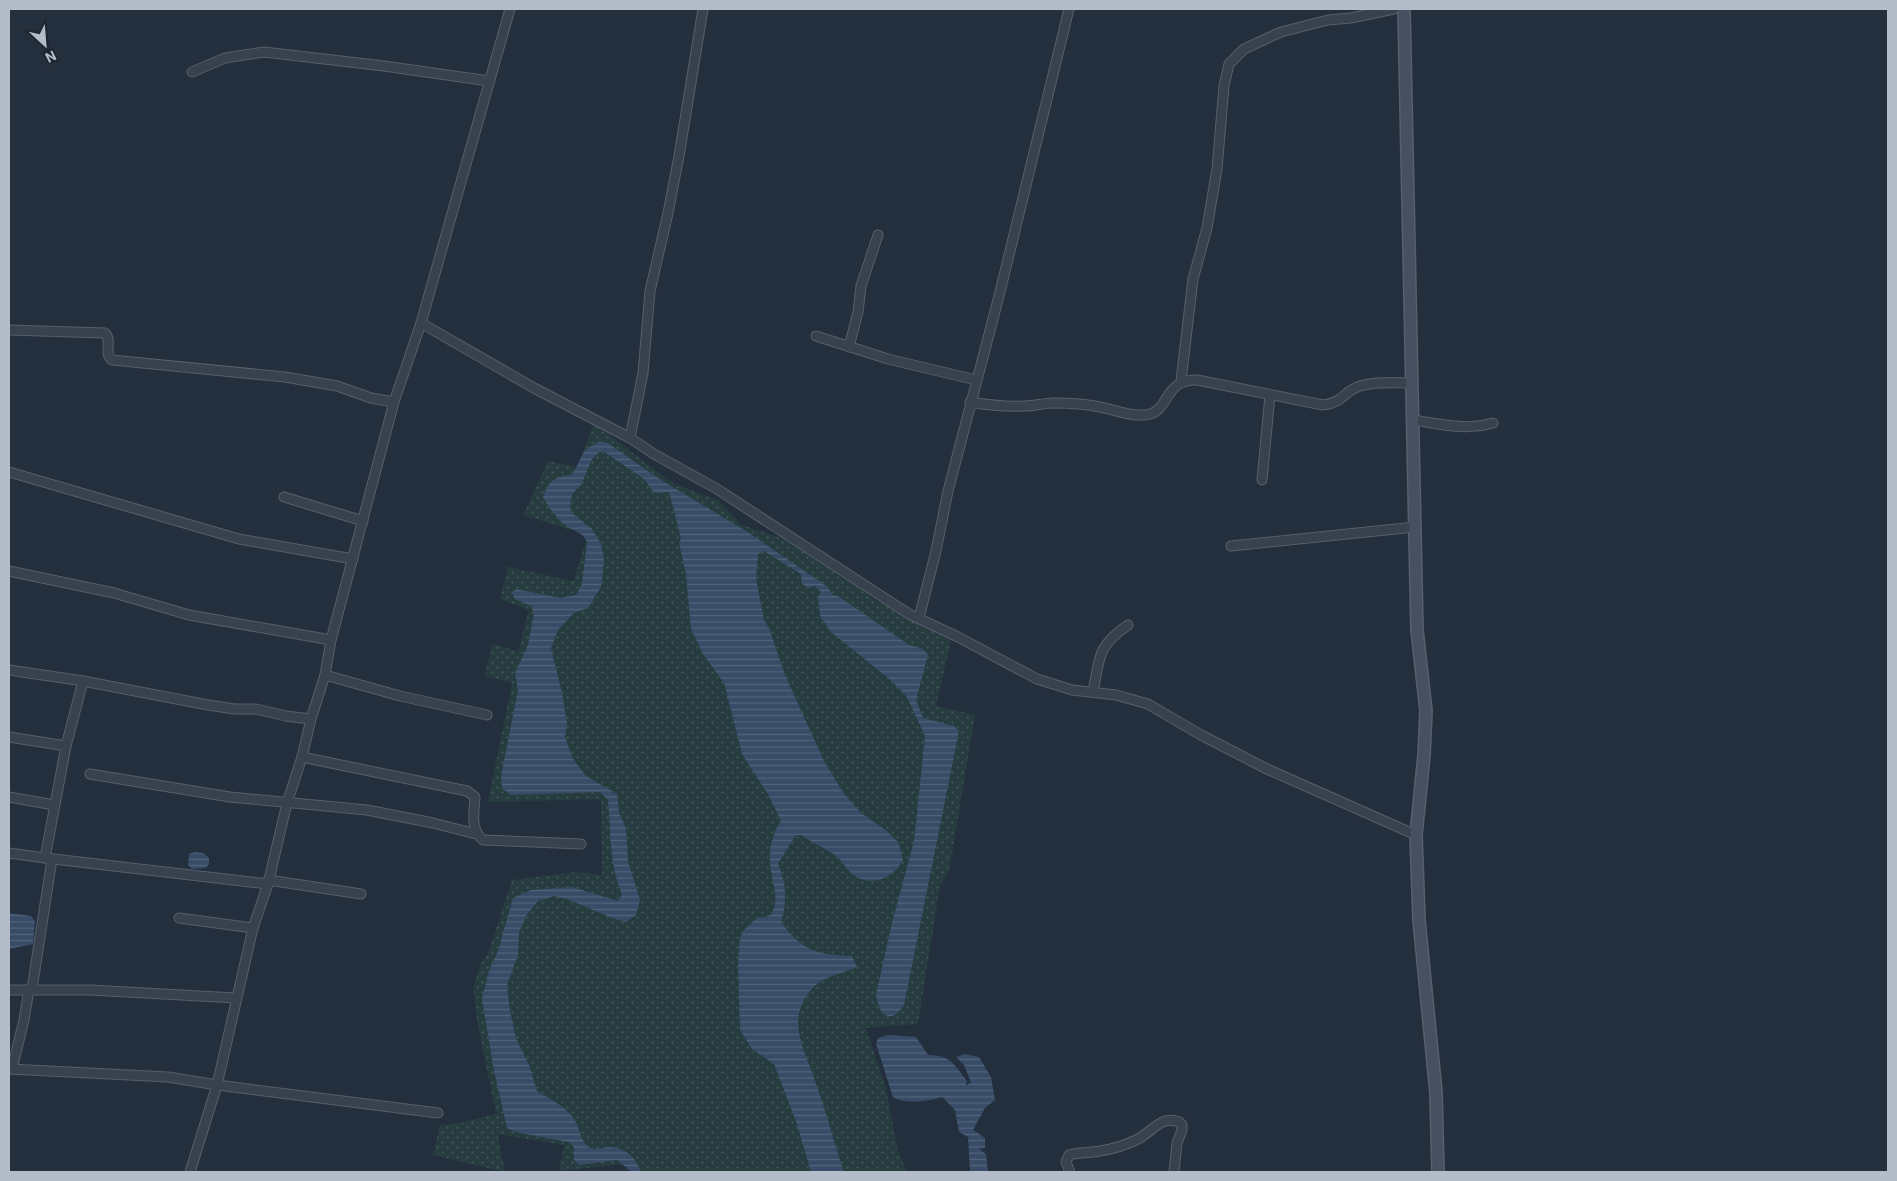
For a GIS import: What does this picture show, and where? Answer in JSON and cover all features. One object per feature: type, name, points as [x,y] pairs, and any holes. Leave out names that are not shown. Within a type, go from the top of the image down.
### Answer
[{"type":"street","points":[[190,1172],[218,1085],[253,928],[268,882],[287,803],[325,675],[331,640],[394,402],[421,323],[510,9]]},
{"type":"street","points":[[630,438],[643,373],[650,291],[677,166],[703,9]]},
{"type":"street","points":[[919,618],[936,551],[948,491],[999,296],[1069,9]]},
{"type":"street","points":[[970,402],[1025,406],[1054,403],[1098,406],[1137,415],[1155,412],[1181,382],[1193,279],[1210,211],[1224,86],[1229,64],[1244,49],[1281,32],[1328,20],[1351,18],[1394,9]]},
{"type":"street","points":[[1404,9],[1417,630],[1426,712],[1416,835],[1418,920],[1436,1093],[1438,1172]]},
{"type":"street","points":[[192,72],[225,58],[264,52],[489,81]]},
{"type":"street","points":[[848,347],[858,312],[861,286],[878,235]]},
{"type":"street","points":[[421,323],[534,388],[630,438],[654,454],[717,489],[919,618],[1037,679],[1072,690],[1116,695],[1148,704],[1201,735],[1267,769],[1416,835]]},
{"type":"street","points":[[9,330],[104,333],[108,340],[107,354],[112,360],[284,377],[337,386],[371,398],[394,402]]},
{"type":"street","points":[[816,336],[848,347],[976,380]]},
{"type":"street","points":[[1181,382],[1197,380],[1323,405],[1330,405],[1342,399],[1347,392],[1361,386],[1377,383],[1412,383]]},
{"type":"street","points":[[1262,480],[1270,395]]},
{"type":"street","points":[[1412,420],[1476,428],[1493,423]]},
{"type":"street","points":[[9,472],[239,539],[353,559]]},
{"type":"street","points":[[284,497],[363,521]]},
{"type":"street","points":[[1230,546],[1415,527]]},
{"type":"street","points":[[9,571],[114,593],[189,616],[331,640]]},
{"type":"street","points":[[1093,692],[1102,650],[1108,640],[1128,625]]},
{"type":"street","points":[[9,670],[83,681],[208,705],[234,709],[256,709],[286,716],[311,719]]},
{"type":"street","points":[[325,675],[400,696],[487,715]]},
{"type":"street","points":[[83,681],[66,746],[54,805],[49,859],[30,989],[24,1020],[10,1069],[168,1077],[218,1085],[438,1112]]},
{"type":"street","points":[[9,737],[66,746]]},
{"type":"street","points":[[302,757],[467,791],[474,797],[474,827],[476,834]]},
{"type":"street","points":[[90,774],[230,797],[367,810],[476,834],[483,840],[581,844]]},
{"type":"street","points":[[9,797],[54,805]]},
{"type":"street","points":[[9,853],[361,894]]},
{"type":"street","points":[[179,918],[253,928]]},
{"type":"street","points":[[9,990],[30,989],[236,998]]},
{"type":"street","points":[[1070,1172],[1066,1162],[1068,1155],[1099,1152],[1126,1145],[1141,1138],[1152,1128],[1168,1120],[1179,1122],[1182,1125],[1177,1143],[1174,1172]]},
{"type":"green space","points":[[594,423],[671,482],[719,501],[742,525],[827,553],[869,596],[951,641],[936,706],[975,715],[949,872],[940,885],[918,1024],[866,1028],[886,1089],[898,1151],[907,1172],[628,1172],[626,1164],[559,1171],[564,1145],[498,1134],[505,1172],[433,1155],[440,1125],[460,1123],[496,1114],[477,1020],[473,989],[481,962],[488,954],[512,880],[576,872],[602,875],[601,799],[488,802],[512,683],[485,676],[492,644],[518,651],[529,610],[500,599],[508,567],[573,581],[588,535],[523,515],[548,461],[578,467]]},
{"type":"water","points":[[599,441],[608,443],[656,477],[746,531],[828,587],[832,595],[838,596],[909,645],[923,649],[928,655],[916,700],[923,718],[954,726],[959,731],[904,1005],[899,1012],[890,1016],[882,1012],[876,994],[893,919],[914,841],[925,736],[906,695],[831,632],[820,616],[818,597],[821,592],[815,586],[809,588],[802,584],[801,574],[764,551],[758,554],[756,579],[764,620],[769,628],[785,675],[824,761],[844,794],[861,813],[887,831],[899,843],[903,860],[890,875],[878,880],[864,880],[851,873],[835,855],[801,835],[795,836],[778,864],[785,893],[781,922],[796,939],[811,950],[852,956],[857,967],[826,978],[816,985],[803,1002],[798,1018],[798,1029],[802,1044],[844,1172],[811,1172],[797,1124],[774,1064],[752,1049],[740,1030],[738,962],[740,938],[745,929],[756,919],[771,915],[774,909],[775,893],[770,851],[775,832],[781,821],[769,796],[742,754],[724,683],[703,654],[691,629],[686,574],[679,543],[681,539],[670,495],[668,492],[656,493],[644,479],[603,451],[592,459],[581,485],[572,494],[570,507],[572,513],[592,529],[601,544],[604,560],[601,587],[588,608],[574,613],[558,630],[551,648],[567,723],[565,737],[573,759],[586,776],[617,794],[619,812],[626,829],[628,861],[640,900],[636,915],[626,922],[567,899],[554,896],[538,901],[526,916],[519,933],[518,955],[507,985],[516,1038],[529,1065],[537,1091],[571,1114],[587,1146],[593,1149],[619,1148],[633,1157],[641,1172],[632,1172],[617,1160],[579,1165],[574,1160],[574,1147],[569,1142],[515,1132],[507,1128],[494,1071],[482,999],[489,971],[498,951],[513,898],[531,890],[572,887],[618,901],[622,894],[613,860],[608,800],[600,792],[511,795],[502,788],[501,776],[518,690],[515,673],[528,645],[534,613],[531,606],[515,599],[512,593],[516,589],[560,598],[576,595],[582,584],[587,542],[580,534],[565,525],[558,518],[543,497],[551,482],[573,474],[584,451]]},
{"type":"water","points":[[195,852],[203,853],[209,858],[209,864],[206,868],[192,869],[188,865],[189,854]]},
{"type":"water","points":[[9,913],[31,916],[35,921],[33,944],[9,949]]},
{"type":"water","points":[[889,1035],[916,1037],[928,1055],[942,1057],[955,1065],[967,1081],[966,1086],[971,1082],[964,1065],[956,1057],[965,1054],[979,1057],[991,1077],[995,1100],[985,1108],[973,1130],[985,1138],[985,1148],[979,1149],[986,1154],[988,1172],[970,1172],[968,1137],[959,1132],[955,1110],[942,1097],[911,1102],[893,1097],[876,1044],[878,1038]]}]
